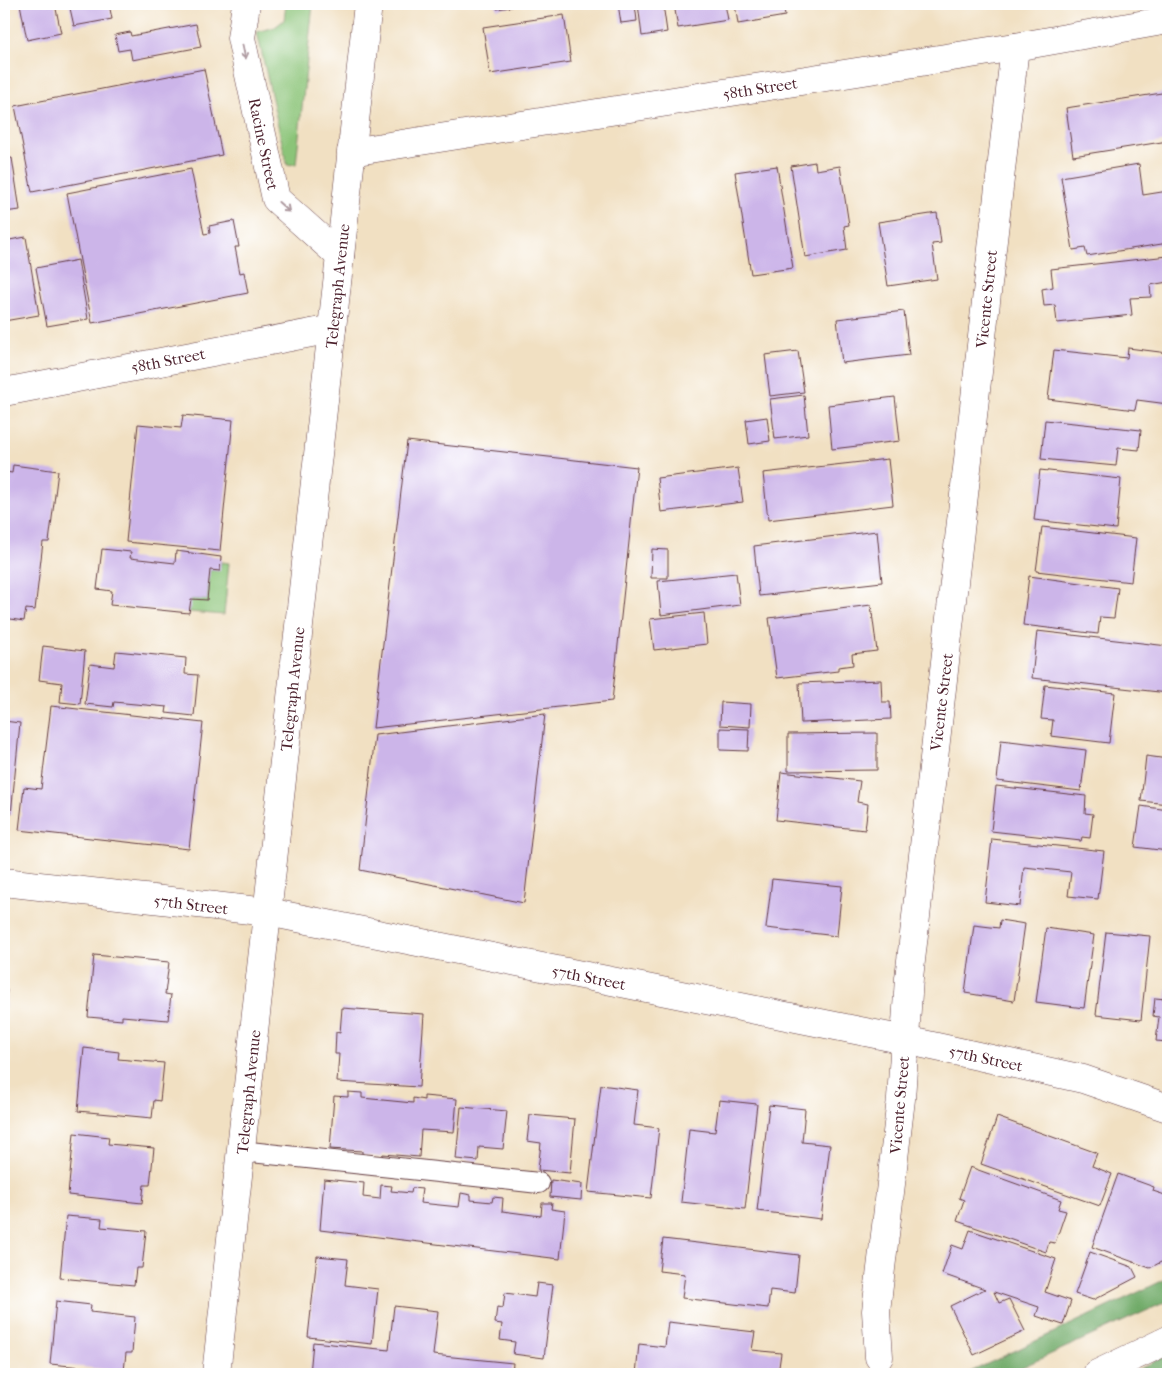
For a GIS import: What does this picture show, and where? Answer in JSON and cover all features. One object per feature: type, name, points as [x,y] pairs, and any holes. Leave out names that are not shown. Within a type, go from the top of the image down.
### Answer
[{"type":"main road","name":"Racine Street","points":[[246,4],[241,38],[276,199],[340,256]]},
{"type":"main road","name":"Telegraph Avenue","points":[[216,1374],[368,4]]},
{"type":"main road","name":"58th Street","points":[[351,152],[1015,47],[1168,20]]},
{"type":"main road","name":"Vicente Street","points":[[879,1357],[876,1311],[901,1099],[909,978],[1015,47]]},
{"type":"main road","name":"58th Street","points":[[4,392],[332,329]]},
{"type":"main road","name":"57th Street","points":[[4,882],[268,912],[905,1040],[1083,1078],[1168,1108]]},
{"type":"main road","points":[[1097,1374],[1168,1340]]},
{"type":"lane","points":[[241,1151],[539,1183]]},
{"type":"green space","points":[[286,4],[313,4],[296,164],[287,165],[257,32],[275,27],[284,20]]},
{"type":"green space","points":[[221,562],[229,563],[224,615],[189,612],[191,599],[207,600],[210,570],[219,571]]},
{"type":"green space","points":[[1168,1278],[1168,1301],[1007,1374],[966,1374]]},
{"type":"green space","points":[[1168,1355],[1168,1374],[1129,1374]]},
{"type":"building","points":[[20,4],[55,4],[61,33],[27,40]]},
{"type":"building","points":[[69,4],[109,4],[112,19],[74,26]]},
{"type":"building","points":[[496,4],[523,4],[523,5],[497,9]]},
{"type":"building","points":[[618,4],[635,4],[637,21],[621,23]]},
{"type":"building","points":[[638,4],[663,4],[667,32],[642,36]]},
{"type":"building","points":[[674,4],[725,4],[728,20],[678,28]]},
{"type":"building","points":[[735,4],[783,4],[785,16],[738,24]]},
{"type":"building","points":[[564,15],[571,62],[490,74],[483,27]]},
{"type":"building","points":[[196,24],[201,47],[132,60],[130,49],[118,51],[115,35],[130,32],[131,36]]},
{"type":"building","points":[[204,69],[222,155],[32,192],[15,106]]},
{"type":"building","points":[[1168,92],[1168,141],[1073,156],[1066,108]]},
{"type":"building","points":[[12,158],[20,210],[4,212],[4,159]]},
{"type":"building","points":[[815,162],[816,170],[840,166],[849,225],[844,226],[847,250],[805,257],[791,166]]},
{"type":"building","points":[[1139,164],[1143,195],[1168,191],[1168,243],[1087,256],[1085,248],[1073,250],[1061,177]]},
{"type":"building","points":[[777,166],[793,268],[751,274],[735,172]]},
{"type":"building","points":[[191,169],[204,234],[210,233],[209,226],[234,221],[239,247],[235,247],[240,273],[244,272],[248,293],[92,323],[67,193]]},
{"type":"building","points":[[937,213],[941,243],[932,244],[937,279],[888,286],[878,222]]},
{"type":"building","points":[[26,237],[39,315],[4,321],[4,241]]},
{"type":"building","points":[[1168,256],[1168,282],[1150,285],[1151,297],[1130,298],[1132,315],[1057,323],[1055,305],[1044,306],[1042,289],[1053,287],[1051,269]]},
{"type":"building","points":[[78,260],[88,319],[47,326],[36,268]]},
{"type":"building","points":[[904,311],[909,355],[842,363],[837,319]]},
{"type":"building","points":[[1128,348],[1168,353],[1168,404],[1137,400],[1135,410],[1048,399],[1054,350],[1127,358]]},
{"type":"building","points":[[798,351],[804,392],[770,396],[765,355]]},
{"type":"building","points":[[804,395],[808,435],[775,439],[770,399]]},
{"type":"building","points":[[895,397],[900,441],[832,449],[828,405]]},
{"type":"building","points":[[183,415],[233,420],[220,551],[126,542],[138,424],[181,428]]},
{"type":"building","points":[[767,417],[770,441],[749,444],[746,420]]},
{"type":"building","points":[[1045,420],[1141,430],[1139,450],[1118,448],[1116,466],[1041,459]]},
{"type":"building","points":[[407,441],[637,467],[612,701],[373,728]]},
{"type":"building","points":[[888,459],[893,505],[768,520],[763,473]]},
{"type":"building","points":[[13,465],[58,471],[49,542],[43,542],[35,610],[26,609],[24,621],[4,618],[4,491],[6,472],[12,473]]},
{"type":"building","points":[[738,468],[743,502],[661,512],[657,478]]},
{"type":"building","points":[[1040,470],[1121,479],[1116,529],[1034,520]]},
{"type":"building","points":[[1042,527],[1136,538],[1131,582],[1036,571]]},
{"type":"building","points":[[877,531],[882,582],[759,596],[754,546]]},
{"type":"building","points":[[102,549],[131,552],[130,558],[175,563],[176,551],[221,557],[220,571],[210,570],[207,600],[191,599],[189,613],[110,605],[112,591],[97,589]]},
{"type":"building","points":[[652,549],[668,550],[668,578],[651,578]]},
{"type":"building","points":[[736,573],[740,605],[661,615],[658,581]]},
{"type":"building","points":[[1029,576],[1118,588],[1114,618],[1100,617],[1098,634],[1023,625]]},
{"type":"building","points":[[871,605],[877,651],[852,654],[853,665],[838,667],[838,671],[777,678],[769,618]]},
{"type":"building","points":[[704,613],[707,644],[654,650],[650,619]]},
{"type":"building","points":[[1037,631],[1168,646],[1168,693],[1032,678]]},
{"type":"building","points":[[43,646],[85,651],[80,704],[60,702],[62,683],[39,680]]},
{"type":"building","points":[[116,651],[186,658],[185,674],[198,675],[194,716],[166,713],[167,707],[114,702],[113,707],[85,704],[90,664],[114,667]]},
{"type":"building","points":[[881,680],[882,702],[890,702],[891,719],[801,723],[799,683]]},
{"type":"building","points":[[1045,685],[1115,693],[1109,743],[1051,736],[1053,720],[1041,719]]},
{"type":"building","points":[[721,702],[751,704],[750,727],[720,725]]},
{"type":"building","points":[[51,706],[203,723],[189,849],[19,830],[24,787],[41,789]]},
{"type":"building","points":[[545,714],[524,903],[360,870],[375,735]]},
{"type":"building","points":[[4,721],[20,723],[11,815],[4,814]]},
{"type":"building","points":[[720,728],[749,729],[748,751],[720,750]]},
{"type":"building","points":[[877,733],[877,770],[788,771],[788,734]]},
{"type":"building","points":[[1001,740],[1086,750],[1081,791],[997,781]]},
{"type":"building","points":[[1146,756],[1168,759],[1168,804],[1141,801]]},
{"type":"building","points":[[781,772],[860,781],[857,802],[868,804],[865,830],[776,820]]},
{"type":"building","points":[[996,786],[1086,796],[1085,813],[1093,814],[1090,838],[1082,837],[1081,841],[991,831]]},
{"type":"building","points":[[1141,806],[1168,810],[1168,851],[1135,847]]},
{"type":"building","points":[[992,839],[1104,851],[1098,899],[1068,896],[1071,872],[1024,867],[1020,906],[985,902]]},
{"type":"building","points":[[772,879],[842,886],[837,936],[766,928]]},
{"type":"building","points":[[1000,920],[1025,924],[1014,1001],[965,993],[974,925],[999,928]]},
{"type":"building","points":[[1046,928],[1094,935],[1084,1008],[1036,1002]]},
{"type":"building","points":[[1106,932],[1150,936],[1141,1020],[1096,1015]]},
{"type":"building","points":[[94,955],[169,962],[165,994],[171,995],[168,1020],[122,1016],[122,1020],[88,1017]]},
{"type":"building","points":[[4,989],[7,990],[5,1008],[4,1008]]},
{"type":"building","points":[[1167,990],[1168,1042],[1156,1041],[1159,1017],[1153,1016],[1155,998],[1166,999]]},
{"type":"building","points":[[342,1008],[424,1014],[419,1087],[337,1082],[339,1054],[335,1054],[336,1032],[340,1033]]},
{"type":"building","points":[[84,1048],[119,1052],[118,1059],[164,1063],[160,1101],[154,1100],[152,1118],[78,1111]]},
{"type":"building","points":[[601,1085],[638,1090],[634,1125],[659,1128],[651,1198],[588,1192]]},
{"type":"building","points":[[348,1092],[362,1093],[362,1098],[413,1103],[413,1098],[424,1100],[424,1096],[457,1099],[454,1132],[421,1130],[419,1157],[383,1154],[382,1157],[362,1155],[362,1151],[330,1149],[334,1096],[348,1097]]},
{"type":"building","points":[[719,1100],[757,1104],[745,1209],[681,1202],[689,1129],[715,1132]]},
{"type":"building","points":[[769,1105],[805,1109],[802,1142],[830,1145],[821,1219],[757,1211]]},
{"type":"building","points":[[461,1107],[507,1111],[503,1149],[479,1147],[478,1161],[456,1159]]},
{"type":"building","points":[[530,1115],[575,1119],[570,1173],[538,1170],[541,1143],[527,1141]]},
{"type":"building","points":[[997,1117],[1097,1153],[1092,1166],[1112,1174],[1100,1206],[981,1164]]},
{"type":"building","points":[[74,1133],[109,1137],[108,1144],[154,1148],[150,1185],[144,1185],[142,1203],[68,1195]]},
{"type":"building","points":[[970,1167],[1061,1200],[1058,1209],[1066,1211],[1055,1243],[1049,1242],[1046,1252],[957,1221],[964,1200],[959,1198]]},
{"type":"building","points":[[1118,1174],[1154,1187],[1153,1191],[1168,1196],[1168,1265],[1161,1262],[1150,1268],[1092,1247]]},
{"type":"building","points":[[324,1179],[364,1183],[363,1197],[380,1199],[381,1185],[392,1186],[391,1191],[411,1193],[412,1188],[422,1189],[420,1203],[459,1207],[461,1193],[471,1195],[471,1200],[492,1202],[493,1197],[503,1198],[502,1211],[541,1216],[542,1203],[552,1203],[551,1209],[565,1211],[560,1259],[320,1230]]},
{"type":"building","points":[[551,1180],[582,1184],[581,1200],[550,1197]]},
{"type":"building","points":[[66,1216],[102,1219],[101,1227],[146,1231],[142,1268],[136,1268],[134,1285],[60,1278]]},
{"type":"building","points":[[970,1230],[1056,1259],[1045,1292],[1071,1301],[1063,1325],[1036,1316],[1039,1307],[994,1292],[999,1303],[1009,1299],[1025,1331],[974,1355],[950,1306],[985,1289],[942,1274],[952,1245],[963,1249]]},
{"type":"building","points":[[663,1239],[799,1255],[795,1293],[770,1290],[768,1308],[682,1298],[685,1274],[659,1271]]},
{"type":"building","points":[[1090,1252],[1132,1267],[1137,1277],[1093,1300],[1075,1294]]},
{"type":"building","points":[[317,1256],[348,1259],[345,1285],[378,1289],[372,1344],[308,1337]]},
{"type":"building","points":[[537,1283],[553,1285],[544,1358],[513,1354],[515,1342],[500,1340],[502,1324],[495,1323],[497,1307],[503,1308],[505,1293],[535,1297]]},
{"type":"building","points":[[56,1301],[91,1305],[90,1312],[135,1317],[132,1353],[126,1353],[124,1371],[50,1364]]},
{"type":"building","points":[[394,1306],[438,1311],[433,1355],[513,1363],[512,1374],[310,1374],[313,1342],[389,1350]]},
{"type":"building","points":[[668,1322],[755,1332],[752,1350],[781,1353],[778,1374],[636,1374],[639,1344],[665,1347]]}]
